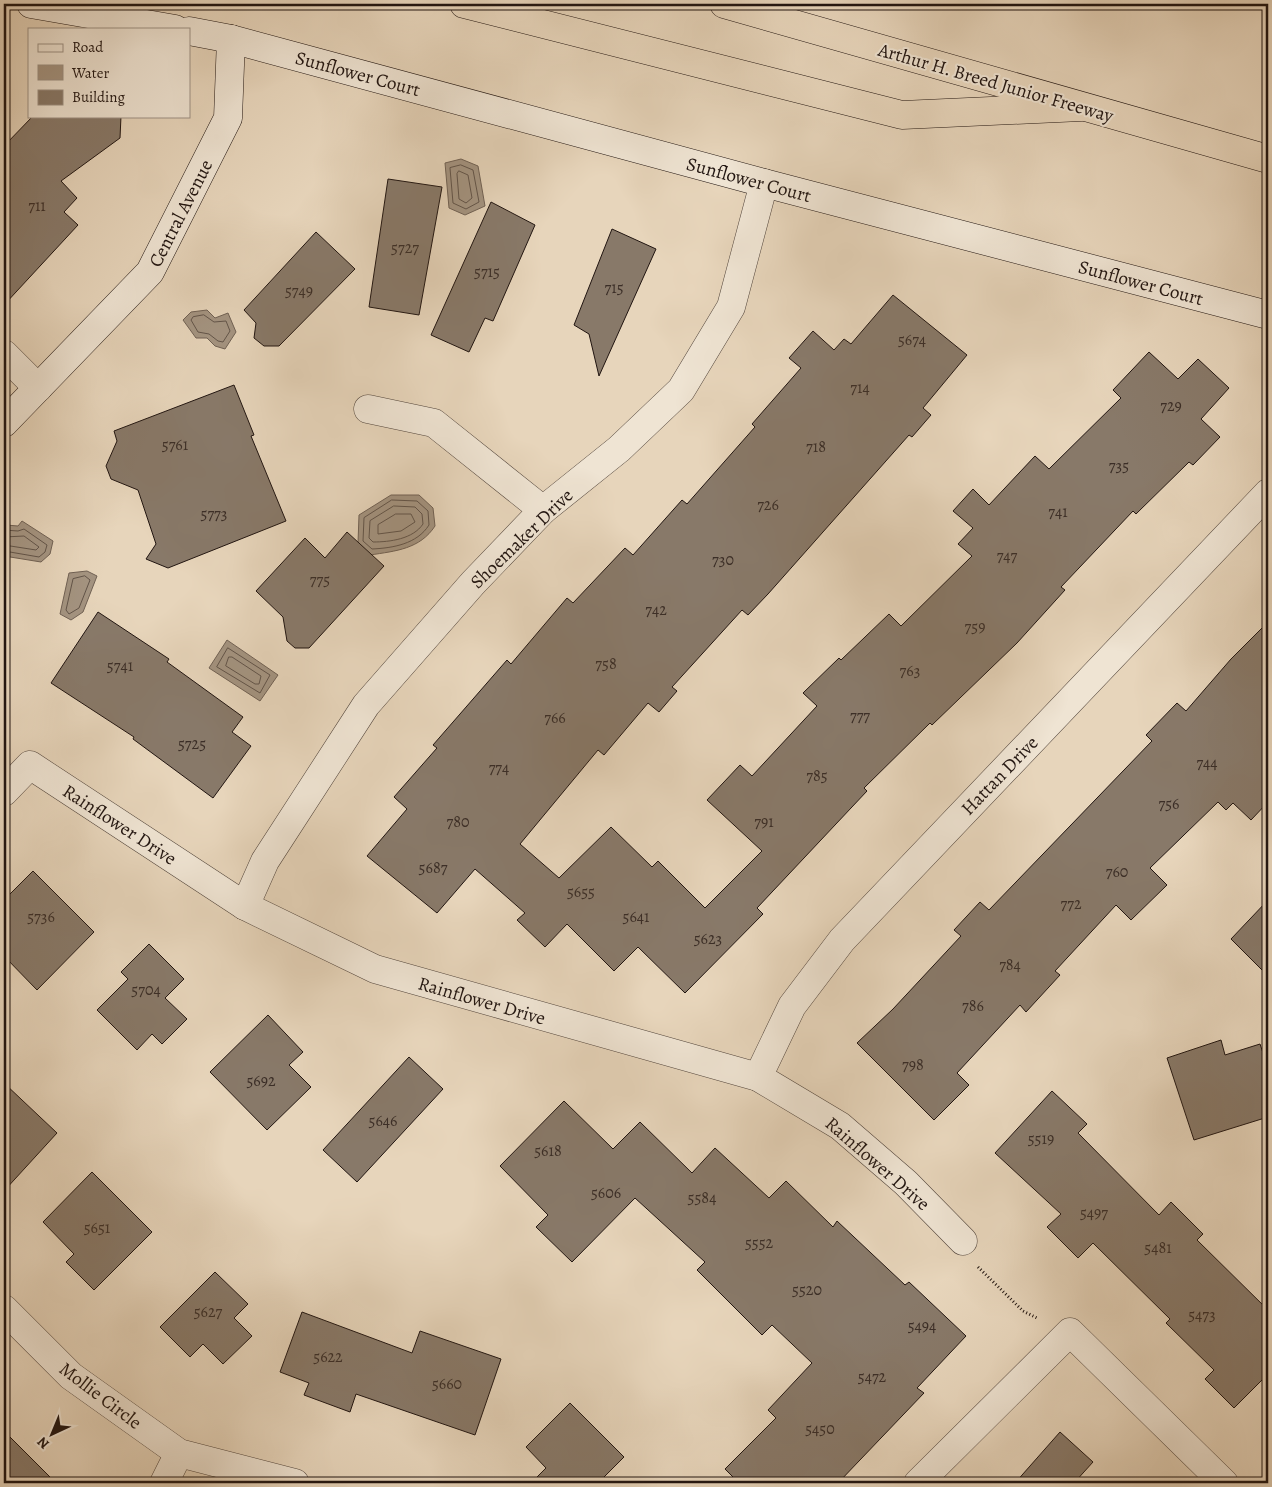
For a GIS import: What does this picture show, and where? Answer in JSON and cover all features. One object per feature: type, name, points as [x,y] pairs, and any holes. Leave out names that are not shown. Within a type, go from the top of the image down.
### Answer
[{"type":"highway","points":[[464,4],[902,115],[1081,107]]},
{"type":"highway","name":"Arthur H. Breed Junior Freeway","points":[[724,4],[1268,159]]},
{"type":"street","points":[[31,4],[168,28]]},
{"type":"street","name":"Sunflower Court","points":[[190,31],[231,38],[764,183],[1268,315]]},
{"type":"street","name":"Central Avenue","points":[[4,423],[150,272],[228,118],[231,38]]},
{"type":"street","name":"Shoemaker Drive","points":[[245,906],[265,860],[366,705],[473,583],[543,510],[619,450],[681,390],[731,307],[764,183]]},
{"type":"street","points":[[4,354],[38,388]]},
{"type":"street","points":[[368,409],[434,423],[543,510]]},
{"type":"street","name":"Hattan Drive","points":[[758,1077],[792,1006],[842,940],[1268,493]]},
{"type":"street","name":"Rainflower Drive","points":[[4,792],[30,765],[245,906],[375,969],[758,1077],[840,1126],[906,1183],[963,1241]]},
{"type":"street","name":"Mollie Circle","points":[[4,1309],[71,1376],[179,1453]]},
{"type":"street","points":[[918,1483],[1070,1332],[1224,1483]]},
{"type":"street","points":[[164,1483],[179,1453],[296,1483]]},
{"type":"path","points":[[963,1241],[980,1271],[1023,1311],[1070,1332]]},
{"type":"water","points":[[461,159],[478,166],[485,206],[465,215],[449,208],[445,163]]},
{"type":"water","points":[[207,310],[215,318],[228,313],[236,332],[225,349],[215,346],[207,338],[196,338],[183,320],[191,312]]},
{"type":"water","points":[[391,495],[419,495],[433,508],[435,526],[422,540],[407,548],[370,555],[358,543],[359,515]]},
{"type":"water","points":[[22,521],[53,541],[50,554],[41,562],[4,556],[6,525],[18,526]]},
{"type":"water","points":[[87,571],[97,576],[83,612],[71,620],[60,614],[69,573]]},
{"type":"water","points":[[227,640],[278,675],[260,701],[209,668]]},
{"type":"building","points":[[31,118],[121,118],[120,138],[61,181],[77,198],[64,212],[78,225],[4,305],[4,146]]},
{"type":"building","points":[[388,179],[442,187],[419,315],[369,307]]},
{"type":"building","points":[[491,202],[535,225],[493,321],[485,318],[469,352],[431,335]]},
{"type":"building","points":[[612,229],[656,249],[599,376],[589,334],[574,325]]},
{"type":"building","points":[[316,232],[355,269],[279,346],[264,346],[254,338],[256,323],[244,310]]},
{"type":"building","points":[[893,295],[967,355],[923,408],[931,415],[912,437],[909,435],[748,615],[742,610],[672,687],[677,691],[659,712],[648,703],[604,755],[598,750],[520,844],[559,878],[611,827],[652,867],[658,861],[705,908],[762,851],[707,800],[740,765],[752,776],[817,706],[803,693],[839,658],[841,660],[889,614],[901,626],[972,556],[958,544],[973,528],[953,511],[973,489],[989,505],[1035,456],[1049,469],[1121,398],[1113,390],[1149,352],[1178,379],[1198,359],[1229,388],[1201,419],[1220,437],[1193,465],[1189,462],[1136,514],[1133,511],[1061,587],[1065,590],[1017,643],[932,725],[930,723],[864,788],[867,791],[757,908],[763,914],[685,993],[638,947],[614,971],[567,924],[545,947],[517,920],[525,913],[475,869],[437,913],[367,856],[407,809],[394,797],[437,748],[433,745],[507,660],[511,664],[567,598],[573,603],[625,548],[633,555],[682,500],[687,504],[755,427],[752,424],[801,368],[789,358],[813,331],[834,350],[844,339],[851,344]]},
{"type":"building","points":[[234,385],[254,435],[251,436],[286,521],[168,568],[146,559],[156,544],[138,490],[111,479],[106,466],[117,441],[114,431]]},
{"type":"building","points":[[347,532],[384,566],[309,648],[295,648],[287,641],[283,617],[256,591],[305,538],[325,558]]},
{"type":"building","points":[[98,612],[169,659],[167,662],[243,717],[232,732],[251,746],[213,798],[133,739],[134,737],[51,683]]},
{"type":"building","points":[[1268,622],[1268,802],[1251,820],[1233,803],[1226,810],[1218,802],[1150,868],[1167,885],[1131,920],[1116,905],[1055,971],[1060,975],[1026,1012],[1020,1005],[957,1073],[969,1085],[934,1120],[857,1043],[893,1009],[961,936],[954,930],[980,902],[989,910],[1152,741],[1146,735],[1177,703],[1186,711],[1231,659]]},
{"type":"building","points":[[33,871],[94,932],[37,990],[4,956],[4,900]]},
{"type":"building","points":[[1268,900],[1268,976],[1231,939]]},
{"type":"building","points":[[149,944],[184,979],[165,998],[187,1019],[162,1044],[152,1034],[137,1050],[97,1010],[128,979],[121,972]]},
{"type":"building","points":[[268,1015],[303,1052],[289,1065],[311,1087],[267,1130],[210,1072]]},
{"type":"building","points":[[1221,1040],[1225,1055],[1260,1044],[1268,1068],[1268,1117],[1194,1140],[1167,1058]]},
{"type":"building","points":[[409,1057],[443,1089],[357,1182],[323,1150]]},
{"type":"building","points":[[4,1083],[57,1133],[4,1191]]},
{"type":"building","points":[[1052,1091],[1087,1124],[1078,1133],[1159,1215],[1171,1202],[1203,1234],[1197,1240],[1268,1310],[1268,1374],[1234,1408],[1205,1379],[1214,1370],[1166,1323],[1170,1319],[1093,1243],[1078,1258],[1047,1227],[1061,1214],[995,1153]]},
{"type":"building","points":[[564,1101],[613,1149],[640,1122],[692,1173],[715,1148],[769,1198],[786,1181],[833,1227],[837,1221],[905,1285],[909,1282],[966,1336],[917,1388],[924,1393],[838,1483],[739,1483],[725,1469],[776,1418],[768,1410],[812,1363],[772,1325],[762,1335],[697,1270],[705,1262],[635,1198],[572,1262],[536,1227],[548,1215],[500,1166]]},
{"type":"building","points":[[92,1172],[152,1232],[94,1290],[66,1262],[74,1254],[43,1222]]},
{"type":"building","points":[[215,1272],[248,1304],[234,1318],[252,1336],[223,1364],[203,1344],[190,1357],[160,1327]]},
{"type":"building","points":[[302,1312],[412,1353],[420,1331],[501,1359],[475,1435],[356,1394],[350,1412],[304,1395],[309,1383],[280,1372]]},
{"type":"building","points":[[570,1403],[624,1457],[598,1483],[531,1483],[546,1468],[526,1447]]},
{"type":"building","points":[[4,1431],[56,1483],[4,1483]]},
{"type":"building","points":[[1060,1432],[1093,1462],[1074,1483],[1015,1483]]}]
